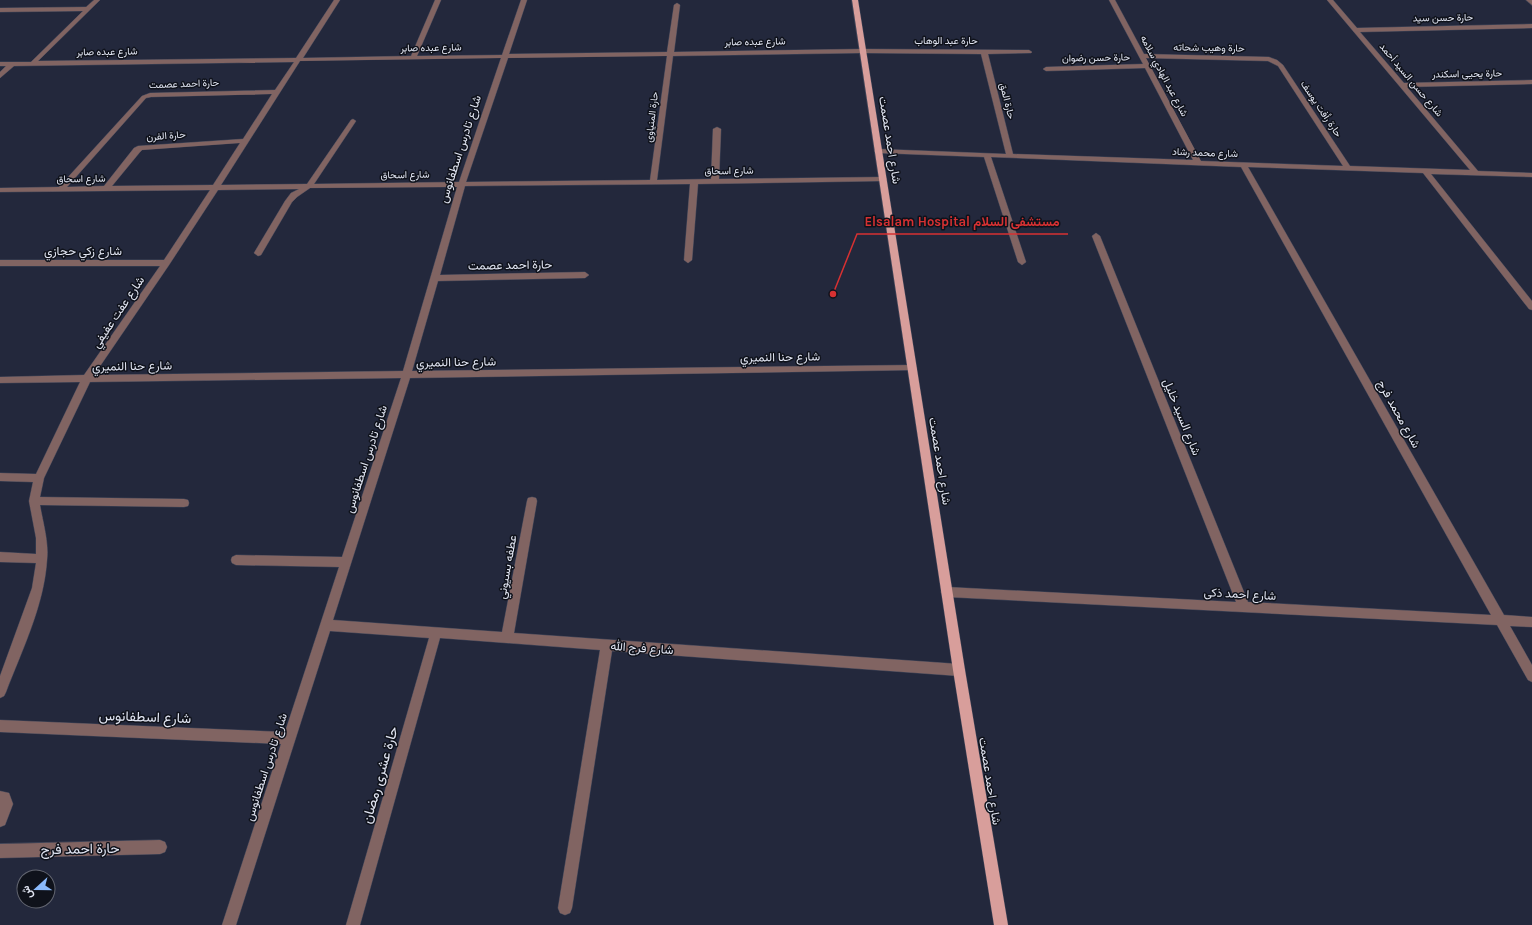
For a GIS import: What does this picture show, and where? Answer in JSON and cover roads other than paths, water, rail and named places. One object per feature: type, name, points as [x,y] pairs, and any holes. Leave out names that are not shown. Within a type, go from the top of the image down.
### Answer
[{"type":"main road","name":"شارع احمد عصمت","points":[[855,0],[959,670],[1001,925]]},
{"type":"street","points":[[34,62],[97,0]]},
{"type":"street","name":"شارع عفت عفيفي","points":[[0,692],[38,588],[42,559],[41,538],[34,501],[39,478],[87,378],[166,263],[337,0]]},
{"type":"street","points":[[413,58],[438,0]]},
{"type":"street","name":"شارع تادرس اسطفانوس","points":[[229,925],[407,374],[462,184],[524,0]]},
{"type":"street","name":"شارع عبد الهادي سلامه","points":[[1112,0],[1198,162]]},
{"type":"street","name":"شارع حسن السيد أحمد","points":[[1330,0],[1476,173]]},
{"type":"street","points":[[1529,0],[1532,3]]},
{"type":"street","name":"حارة المنياوى","points":[[653,182],[677,5]]},
{"type":"street","points":[[0,10],[87,9]]},
{"type":"street","name":"حارة حسن سيد","points":[[1355,30],[1532,26]]},
{"type":"street","name":"شارع عبده صابر","points":[[0,64],[34,62],[298,60],[862,51]]},
{"type":"street","name":"حارة عبد الوهاب","points":[[862,51],[1029,52]]},
{"type":"street","name":"حارة المق","points":[[984,52],[1010,155]]},
{"type":"street","name":"حارة وهيب شحاته","points":[[1142,56],[1269,59],[1276,61]]},
{"type":"street","name":"حارة رأفت يوسف","points":[[1276,61],[1348,168]]},
{"type":"street","points":[[0,76],[13,63]]},
{"type":"street","name":"حارة حسن رضوان","points":[[1046,69],[1147,66]]},
{"type":"street","name":"حارة يحيى اسكندر","points":[[1402,85],[1532,82]]},
{"type":"street","name":"حارة احمد عصمت","points":[[61,189],[144,96],[277,92]]},
{"type":"street","points":[[258,253],[289,201],[309,186],[353,121]]},
{"type":"street","points":[[715,181],[717,129]]},
{"type":"street","name":"حارة الفرن","points":[[107,188],[137,150],[141,148],[246,141]]},
{"type":"street","name":"شارع محمد رشاد","points":[[878,151],[1532,175]]},
{"type":"street","points":[[987,155],[1022,262]]},
{"type":"street","name":"شارع محمد فرج","points":[[1243,164],[1532,676]]},
{"type":"street","points":[[1425,171],[1532,307]]},
{"type":"street","name":"شارع اسحاق","points":[[0,190],[883,179]]},
{"type":"street","points":[[688,260],[694,182]]},
{"type":"street","name":"شارع السيد خليل","points":[[1096,236],[1244,607]]},
{"type":"street","name":"شارع زكي حجازي","points":[[0,263],[166,263]]},
{"type":"street","name":"حارة احمد عصمت","points":[[435,278],[585,275]]},
{"type":"street","name":"شارع حنا النميري","points":[[0,380],[912,368]]},
{"type":"street","points":[[0,477],[39,478]]},
{"type":"street","points":[[34,501],[184,504]]},
{"type":"street","name":"عطفه بسيوني","points":[[507,638],[532,501]]},
{"type":"street","points":[[0,557],[42,559]]},
{"type":"street","points":[[236,560],[346,562]]},
{"type":"street","name":"شارع احمد ذكى","points":[[947,592],[1532,622]]},
{"type":"street","name":"شارع فرج الله","points":[[326,625],[959,670]]},
{"type":"street","name":"حارة عشرى رمضان","points":[[353,925],[436,633]]},
{"type":"street","points":[[565,908],[607,645]]},
{"type":"street","name":"شارع اسطفانوس","points":[[0,726],[289,738]]},
{"type":"street","points":[[0,797],[4,798],[6,804],[0,820]]},
{"type":"street","name":"حارة احمد فرج","points":[[0,851],[160,847]]},
{"type":"place","name":"Elsalam Hospital مستشفى السلام","points":[[833,294]]}]
